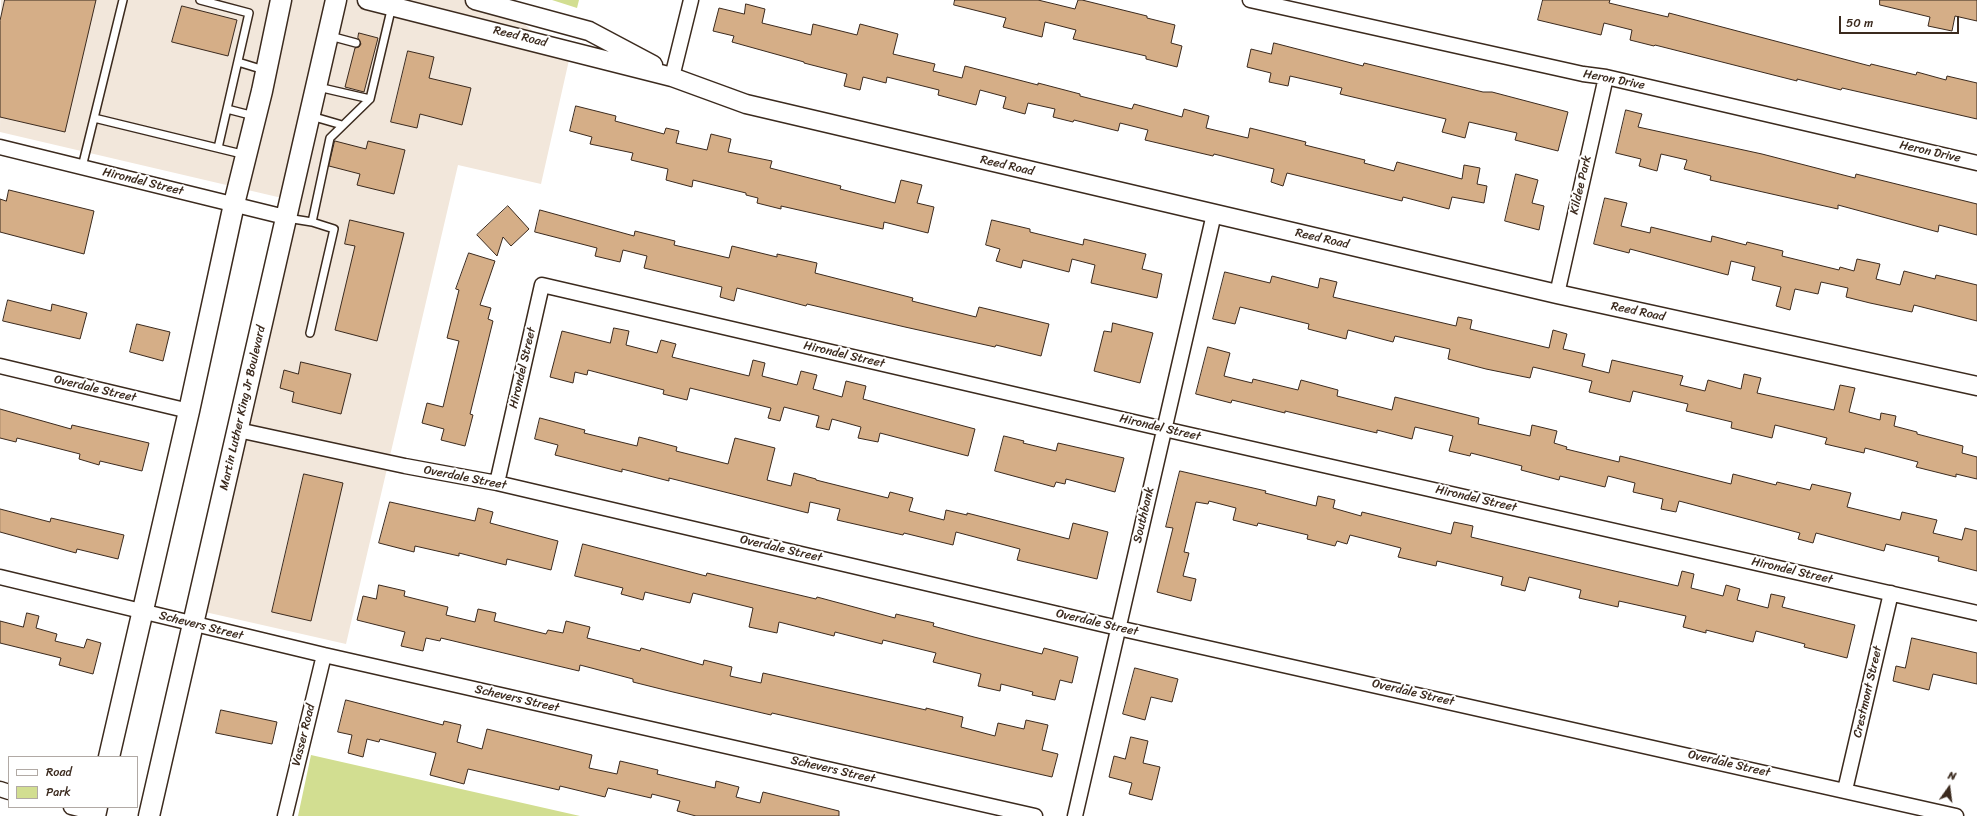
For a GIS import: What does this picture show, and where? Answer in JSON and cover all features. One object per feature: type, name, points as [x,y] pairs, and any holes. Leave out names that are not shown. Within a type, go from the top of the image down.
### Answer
[{"type":"main road","points":[[109,756],[190,411],[234,204],[256,117],[281,0]]},
{"type":"main road","name":"Martin Luther King Jr Boulevard","points":[[149,816],[194,624],[285,217],[336,0]]},
{"type":"street","name":"Reed Road","points":[[367,0],[672,77],[746,104],[1557,294],[1977,386]]},
{"type":"street","name":"Reed Road","points":[[475,0],[589,31],[633,54],[672,77]]},
{"type":"street","points":[[672,77],[691,0]]},
{"type":"street","name":"Heron Drive","points":[[1254,0],[1583,74],[1606,77],[1977,163]]},
{"type":"street","name":"Kildee Park","points":[[1557,294],[1606,77]]},
{"type":"street","name":"Hirondel Street","points":[[0,147],[285,217]]},
{"type":"street","name":"Southbank","points":[[1075,816],[1214,214]]},
{"type":"street","name":"Hirondel Street","points":[[497,483],[542,284],[1164,429],[1977,613]]},
{"type":"street","name":"Overdale Street","points":[[0,366],[190,411]]},
{"type":"street","name":"Overdale Street","points":[[238,430],[405,466],[497,483],[1118,628],[1956,816]]},
{"type":"street","name":"Schevers Street","points":[[0,577],[324,655],[1035,816]]},
{"type":"street","name":"Crestmont Street","points":[[1844,790],[1891,593]]},
{"type":"street","name":"Vasser Road","points":[[286,816],[324,655]]},
{"type":"street","points":[[76,808],[96,812]]},
{"type":"lane","points":[[82,167],[123,0]]},
{"type":"lane","points":[[200,0],[249,13],[218,148]]},
{"type":"lane","points":[[312,222],[330,138],[370,100],[378,49],[392,6]]},
{"type":"lane","points":[[328,35],[356,43]]},
{"type":"lane","points":[[238,62],[266,71]]},
{"type":"lane","points":[[316,86],[370,100]]},
{"type":"lane","points":[[227,109],[256,117]]},
{"type":"lane","points":[[309,116],[342,125]]},
{"type":"lane","points":[[94,118],[246,155]]},
{"type":"lane","points":[[285,217],[312,222],[334,229],[310,333]]},
{"type":"shaded area","points":[[1,0],[494,0],[569,60],[541,184],[458,165],[346,644],[205,612],[299,202],[0,132]]},
{"type":"green space","points":[[552,0],[579,0],[577,8]]},
{"type":"green space","points":[[311,755],[580,816],[298,816]]},
{"type":"building","points":[[5,0],[96,0],[65,132],[0,117],[0,21]]},
{"type":"building","points":[[955,0],[1038,0],[1075,9],[1078,0],[1082,0],[1147,16],[1147,18],[1175,25],[1171,43],[1182,46],[1177,67],[1146,59],[1146,56],[1073,39],[1076,30],[1045,22],[1042,37],[1003,27],[1006,18],[954,5]]},
{"type":"building","points":[[1543,0],[1610,0],[1609,3],[1668,17],[1669,13],[1870,66],[1871,64],[1916,75],[1917,72],[1946,80],[1947,76],[1977,83],[1977,119],[1842,88],[1841,90],[1797,79],[1797,81],[1630,40],[1632,30],[1604,23],[1601,35],[1538,20]]},
{"type":"building","points":[[1880,0],[1977,0],[1977,21],[1955,16],[1952,31],[1928,26],[1930,17],[1880,5]]},
{"type":"building","points":[[746,4],[765,9],[762,23],[811,35],[813,24],[857,35],[860,24],[898,34],[893,54],[935,64],[933,71],[962,78],[965,66],[1038,85],[1038,83],[1080,94],[1080,96],[1132,109],[1134,104],[1182,117],[1184,109],[1209,116],[1206,128],[1248,138],[1250,128],[1306,142],[1305,145],[1365,160],[1364,163],[1394,171],[1397,162],[1462,179],[1464,165],[1480,168],[1477,184],[1487,186],[1484,203],[1452,197],[1449,209],[1403,197],[1402,201],[1287,173],[1283,186],[1271,182],[1274,169],[1214,154],[1213,156],[1145,140],[1148,130],[1120,123],[1118,131],[1074,120],[1073,122],[1053,117],[1055,109],[1028,103],[1025,114],[1003,108],[1006,97],[980,90],[976,105],[938,95],[939,90],[887,77],[886,83],[863,77],[860,90],[844,86],[847,74],[732,42],[734,36],[713,31],[719,8],[744,14]]},
{"type":"building","points":[[182,6],[237,20],[228,56],[172,42]]},
{"type":"building","points":[[359,33],[378,38],[364,92],[345,87],[355,48],[359,47],[361,44],[358,38]]},
{"type":"building","points":[[1274,43],[1363,66],[1364,63],[1483,92],[1492,92],[1568,112],[1558,151],[1515,140],[1517,133],[1469,122],[1465,138],[1442,132],[1446,119],[1340,94],[1342,88],[1290,76],[1288,86],[1269,82],[1271,73],[1247,67],[1251,49],[1271,54]]},
{"type":"building","points":[[408,51],[434,57],[429,78],[471,88],[462,125],[420,114],[417,128],[391,122]]},
{"type":"building","points":[[576,106],[616,116],[615,121],[664,134],[666,128],[679,131],[676,143],[707,150],[711,134],[731,139],[728,152],[772,161],[770,168],[841,186],[840,189],[895,203],[901,180],[922,185],[917,203],[934,207],[928,233],[884,222],[883,229],[781,206],[781,209],[757,203],[758,198],[746,195],[746,193],[693,180],[692,187],[666,180],[668,169],[631,160],[633,153],[590,144],[592,137],[570,131]]},
{"type":"building","points":[[1626,110],[1642,114],[1638,127],[1762,154],[1855,178],[1856,174],[1977,204],[1977,235],[1939,225],[1938,232],[1838,205],[1838,209],[1710,180],[1711,176],[1684,169],[1687,160],[1661,154],[1657,171],[1639,166],[1641,159],[1616,153]]},
{"type":"building","points":[[335,141],[366,149],[368,141],[405,150],[394,194],[357,185],[360,174],[329,166]]},
{"type":"building","points":[[1516,174],[1538,180],[1532,203],[1544,206],[1539,230],[1505,221]]},
{"type":"building","points":[[9,190],[94,211],[84,254],[0,232],[0,199],[6,201]]},
{"type":"building","points":[[1605,198],[1627,203],[1621,226],[1650,233],[1651,227],[1711,242],[1712,236],[1746,245],[1747,242],[1783,251],[1782,256],[1839,270],[1840,267],[1854,271],[1857,259],[1880,264],[1876,279],[1900,285],[1904,271],[1935,279],[1936,275],[1977,285],[1977,321],[1914,305],[1912,312],[1846,297],[1848,288],[1821,282],[1818,294],[1795,289],[1790,310],[1776,306],[1781,287],[1752,280],[1755,267],[1731,261],[1728,275],[1630,249],[1629,253],[1594,244]]},
{"type":"building","points":[[508,206],[529,229],[511,246],[503,237],[497,256],[477,235]]},
{"type":"building","points":[[540,210],[634,236],[635,231],[675,241],[674,245],[729,258],[732,246],[777,257],[777,254],[817,263],[815,273],[913,298],[912,301],[976,317],[979,307],[1049,324],[1041,356],[807,304],[806,306],[737,288],[734,301],[720,297],[722,287],[644,268],[647,256],[623,250],[620,262],[595,256],[597,248],[535,232]]},
{"type":"building","points":[[350,220],[404,233],[377,341],[335,330],[355,246],[345,244]]},
{"type":"building","points":[[992,220],[1030,229],[1030,232],[1083,245],[1084,239],[1146,254],[1142,269],[1162,274],[1157,298],[1091,283],[1095,265],[1072,259],[1069,272],[1023,260],[1021,268],[996,261],[1000,249],[986,245]]},
{"type":"building","points":[[469,253],[495,261],[480,305],[491,308],[488,319],[493,321],[470,414],[473,415],[465,446],[441,440],[444,429],[422,423],[427,403],[443,407],[459,341],[447,338],[459,290],[456,289]]},
{"type":"building","points":[[1225,272],[1270,283],[1272,276],[1318,288],[1320,278],[1337,282],[1333,297],[1456,326],[1458,317],[1472,320],[1470,329],[1549,348],[1553,330],[1567,334],[1563,349],[1585,354],[1582,366],[1609,373],[1612,360],[1683,376],[1680,385],[1705,391],[1708,380],[1741,389],[1744,374],[1761,378],[1757,393],[1834,410],[1840,385],[1855,388],[1849,412],[1880,420],[1881,413],[1896,416],[1894,426],[1917,432],[1917,434],[1963,446],[1962,453],[1977,457],[1977,479],[1956,474],[1956,477],[1916,467],[1918,462],[1865,448],[1864,453],[1825,444],[1827,438],[1775,425],[1772,438],[1731,428],[1732,422],[1686,411],[1688,404],[1633,391],[1630,402],[1589,392],[1592,381],[1533,367],[1530,378],[1486,369],[1448,359],[1450,349],[1395,336],[1393,342],[1348,330],[1346,339],[1308,329],[1309,324],[1240,307],[1235,324],[1213,319]]},
{"type":"building","points":[[8,300],[51,311],[52,304],[87,313],[80,339],[3,321]]},
{"type":"building","points":[[1113,323],[1153,333],[1140,383],[1094,371],[1104,331],[1111,332]]},
{"type":"building","points":[[137,324],[170,332],[163,361],[130,352]]},
{"type":"building","points":[[614,328],[629,331],[626,345],[657,353],[661,340],[676,344],[672,357],[749,376],[753,360],[765,363],[762,376],[797,385],[801,371],[817,375],[813,389],[842,397],[846,381],[866,386],[863,399],[975,429],[968,456],[880,433],[878,442],[858,438],[861,427],[832,419],[829,430],[816,427],[819,416],[784,407],[780,421],[768,418],[771,408],[690,388],[687,400],[663,394],[664,390],[588,370],[587,375],[575,372],[573,383],[550,377],[562,331],[610,343]]},
{"type":"building","points":[[1208,347],[1230,353],[1224,376],[1252,383],[1253,379],[1298,390],[1301,380],[1338,390],[1337,396],[1392,410],[1395,397],[1479,418],[1478,424],[1530,436],[1532,425],[1557,431],[1554,443],[1567,447],[1566,449],[1619,462],[1620,456],[1731,484],[1733,474],[1776,485],[1777,482],[1810,490],[1812,484],[1851,493],[1847,507],[1900,520],[1902,512],[1937,520],[1933,533],[1962,540],[1965,528],[1977,531],[1977,571],[1938,561],[1939,557],[1886,544],[1884,551],[1816,533],[1813,543],[1798,539],[1800,533],[1679,501],[1676,512],[1661,509],[1663,499],[1633,492],[1635,483],[1608,476],[1605,487],[1560,476],[1559,480],[1521,470],[1522,466],[1471,453],[1470,456],[1449,451],[1453,436],[1415,427],[1412,439],[1377,430],[1377,433],[1232,400],[1231,403],[1196,394]]},
{"type":"building","points":[[301,362],[351,374],[341,414],[292,402],[294,392],[280,388],[284,370],[298,374]]},
{"type":"building","points":[[0,409],[71,429],[72,425],[149,443],[142,471],[100,461],[99,465],[79,459],[80,454],[17,438],[16,442],[0,438]]},
{"type":"building","points":[[540,418],[585,430],[584,433],[637,446],[639,437],[677,447],[676,451],[728,464],[735,438],[775,448],[767,480],[791,486],[794,473],[888,498],[890,492],[913,498],[909,511],[944,520],[946,510],[967,515],[967,513],[1069,539],[1073,523],[1108,532],[1097,579],[1017,560],[1020,549],[956,532],[953,545],[904,533],[903,535],[837,520],[840,509],[810,502],[808,513],[669,478],[669,481],[622,469],[622,472],[555,455],[558,445],[535,439]]},
{"type":"building","points":[[1004,436],[1024,441],[1023,443],[1056,451],[1058,443],[1124,458],[1115,492],[1066,479],[1065,484],[1056,482],[1054,487],[995,471]]},
{"type":"building","points":[[1180,471],[1266,491],[1265,493],[1316,506],[1318,496],[1335,500],[1333,508],[1361,516],[1362,512],[1451,534],[1454,522],[1473,526],[1471,537],[1678,586],[1682,571],[1694,574],[1691,588],[1723,596],[1726,585],[1740,589],[1737,600],[1768,608],[1771,594],[1785,597],[1782,607],[1855,625],[1847,658],[1804,647],[1805,644],[1756,631],[1753,642],[1706,630],[1706,633],[1683,627],[1686,616],[1619,601],[1618,607],[1579,598],[1581,590],[1529,577],[1525,591],[1501,585],[1503,577],[1437,561],[1436,566],[1398,557],[1401,548],[1350,535],[1347,544],[1337,541],[1335,546],[1307,539],[1308,535],[1258,523],[1257,526],[1233,520],[1236,508],[1209,501],[1208,504],[1196,502],[1184,552],[1189,553],[1183,576],[1196,579],[1191,601],[1157,592],[1173,528],[1166,527]]},
{"type":"building","points":[[304,474],[343,483],[311,621],[272,612]]},
{"type":"building","points":[[390,502],[475,521],[478,508],[493,512],[490,523],[558,541],[551,570],[507,559],[506,565],[459,553],[459,556],[415,546],[414,552],[379,543]]},
{"type":"building","points":[[0,509],[50,522],[51,518],[124,535],[118,559],[77,549],[76,553],[0,532]]},
{"type":"building","points":[[583,544],[706,576],[707,573],[816,599],[817,597],[895,618],[896,614],[934,623],[933,626],[1042,654],[1044,648],[1078,657],[1072,683],[1060,680],[1055,700],[1032,695],[1033,692],[1001,684],[1000,691],[978,686],[981,674],[933,662],[936,653],[883,640],[882,644],[835,632],[834,636],[779,622],[777,633],[749,627],[753,608],[693,593],[690,603],[645,592],[643,600],[621,594],[623,588],[575,576]]},
{"type":"building","points":[[379,585],[405,591],[404,596],[448,607],[446,615],[475,622],[478,609],[496,613],[494,621],[546,634],[548,630],[563,633],[566,621],[590,627],[587,638],[640,651],[641,648],[703,665],[704,660],[732,667],[730,676],[761,683],[763,673],[926,710],[926,708],[963,717],[961,727],[995,736],[998,723],[1024,729],[1026,720],[1048,725],[1042,750],[1058,754],[1052,777],[673,692],[633,682],[633,679],[580,665],[579,671],[441,638],[440,641],[426,638],[423,651],[401,646],[405,632],[357,620],[363,596],[376,599]]},
{"type":"building","points":[[27,613],[39,616],[36,628],[57,634],[55,641],[84,648],[87,639],[101,643],[93,674],[59,665],[61,658],[0,643],[0,621],[23,627]]},
{"type":"building","points":[[1912,638],[1977,653],[1977,684],[1933,674],[1929,690],[1893,681],[1896,666],[1905,668]]},
{"type":"building","points":[[1135,668],[1178,679],[1172,702],[1151,697],[1145,720],[1123,714]]},
{"type":"building","points":[[346,700],[443,725],[444,721],[461,725],[457,742],[482,749],[487,729],[592,755],[589,768],[617,774],[620,761],[658,770],[657,774],[715,788],[716,781],[739,787],[736,797],[760,803],[763,792],[839,811],[839,816],[696,816],[677,811],[680,801],[652,794],[651,798],[608,788],[605,797],[560,786],[559,790],[468,769],[464,784],[430,775],[436,753],[380,739],[379,742],[367,739],[363,757],[348,753],[352,735],[338,732]]},
{"type":"building","points":[[221,710],[277,722],[272,744],[216,733]]},
{"type":"building","points":[[1131,737],[1148,741],[1143,763],[1160,767],[1152,800],[1129,794],[1132,783],[1109,777],[1114,756],[1125,759]]}]
